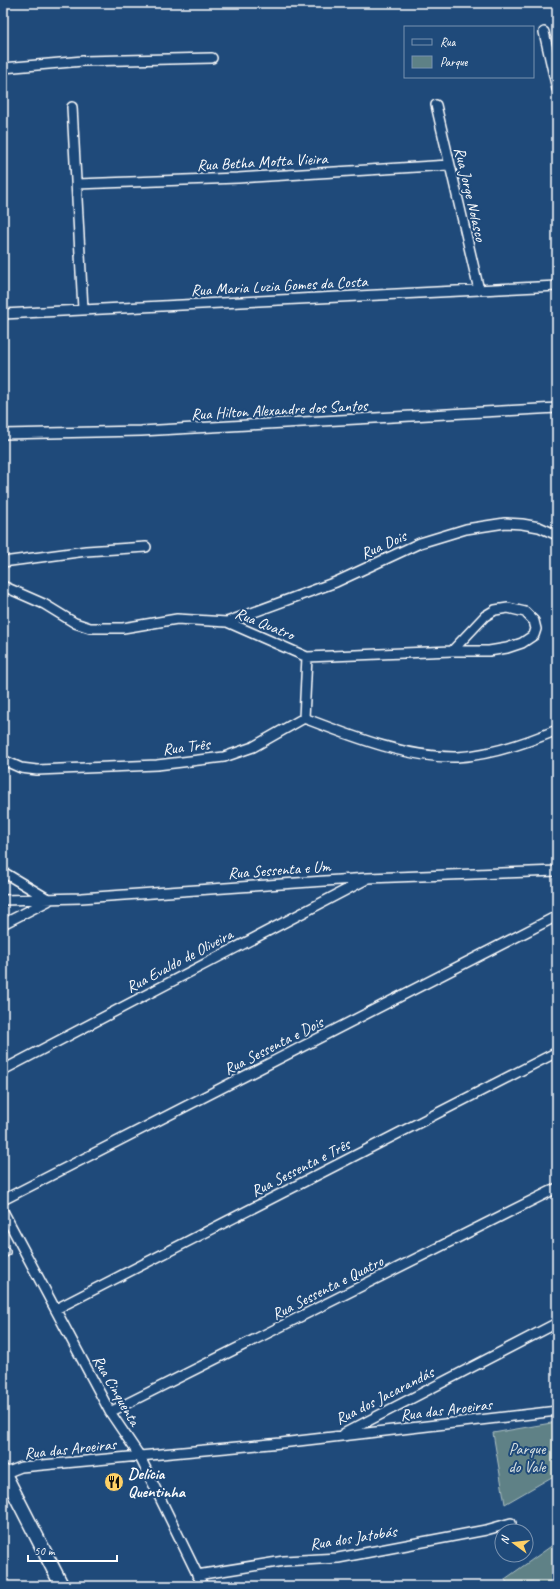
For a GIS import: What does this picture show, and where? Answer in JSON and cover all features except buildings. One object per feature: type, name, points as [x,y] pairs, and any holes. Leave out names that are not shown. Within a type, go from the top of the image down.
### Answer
[{"type":"main road","points":[[3,1472],[62,1586]]},
{"type":"street","points":[[544,32],[557,89]]},
{"type":"street","points":[[3,68],[83,61],[212,58]]},
{"type":"street","name":"Rua Jorge Nolasco","points":[[436,105],[479,290]]},
{"type":"street","points":[[72,107],[78,184],[83,309]]},
{"type":"street","name":"Rua Betha Motta Vieira","points":[[78,184],[238,178],[449,165]]},
{"type":"street","name":"Rua Maria Luzia Gomes da Costa","points":[[3,314],[557,286]]},
{"type":"street","name":"Rua Hilton Alexandre dos Santos","points":[[3,434],[141,431],[557,408]]},
{"type":"street","name":"Rua Dois","points":[[227,622],[336,582],[420,543],[466,529],[505,523],[522,524],[539,527],[557,535]]},
{"type":"street","points":[[3,562],[86,551],[146,547]]},
{"type":"street","name":"Rua Quatro","points":[[3,586],[44,604],[75,623],[90,628],[123,628],[177,619],[227,622],[307,657],[452,651],[489,651],[507,648],[522,643],[534,635],[536,629],[534,620],[526,612],[508,608],[495,610],[485,616],[452,651]]},
{"type":"street","points":[[307,657],[304,718],[360,739],[388,747],[421,753],[457,757],[499,750],[531,741],[557,730]]},
{"type":"street","name":"Rua Três","points":[[3,760],[21,768],[37,770],[157,764],[224,757],[253,748],[304,718]]},
{"type":"street","points":[[3,872],[49,900]]},
{"type":"street","name":"Rua Sessenta e Um","points":[[3,900],[49,900],[368,878],[557,872]]},
{"type":"street","name":"Rua Evaldo de Oliveira","points":[[3,1070],[368,878]]},
{"type":"street","points":[[3,924],[49,900]]},
{"type":"street","name":"Rua Sessenta e Dois","points":[[3,1200],[557,916]]},
{"type":"street","name":"Rua Sessenta e Três","points":[[56,1309],[557,1052]]},
{"type":"street","name":"Rua Sessenta e Quatro","points":[[110,1412],[557,1188]]},
{"type":"street","name":"Rua Cinquenta","points":[[3,1211],[110,1412],[139,1456],[203,1586]]},
{"type":"street","name":"Rua dos Jacarandás","points":[[139,1456],[339,1436],[557,1323]]},
{"type":"street","name":"Rua das Aroeiras","points":[[339,1436],[557,1411]]},
{"type":"street","name":"Rua das Aroeiras","points":[[3,1472],[21,1467],[139,1456]]},
{"type":"street","name":"Rua dos Jatobás","points":[[197,1574],[284,1561],[338,1558],[494,1528]]},
{"type":"green space","name":"Parque do Vale","points":[[557,1422],[557,1474],[505,1504],[493,1433]]},
{"type":"green space","points":[[557,1542],[557,1586],[508,1586],[505,1579],[527,1563],[534,1563],[534,1558]]},
{"type":"place","name":"Delícia Quentinha","points":[[114,1482]]}]
